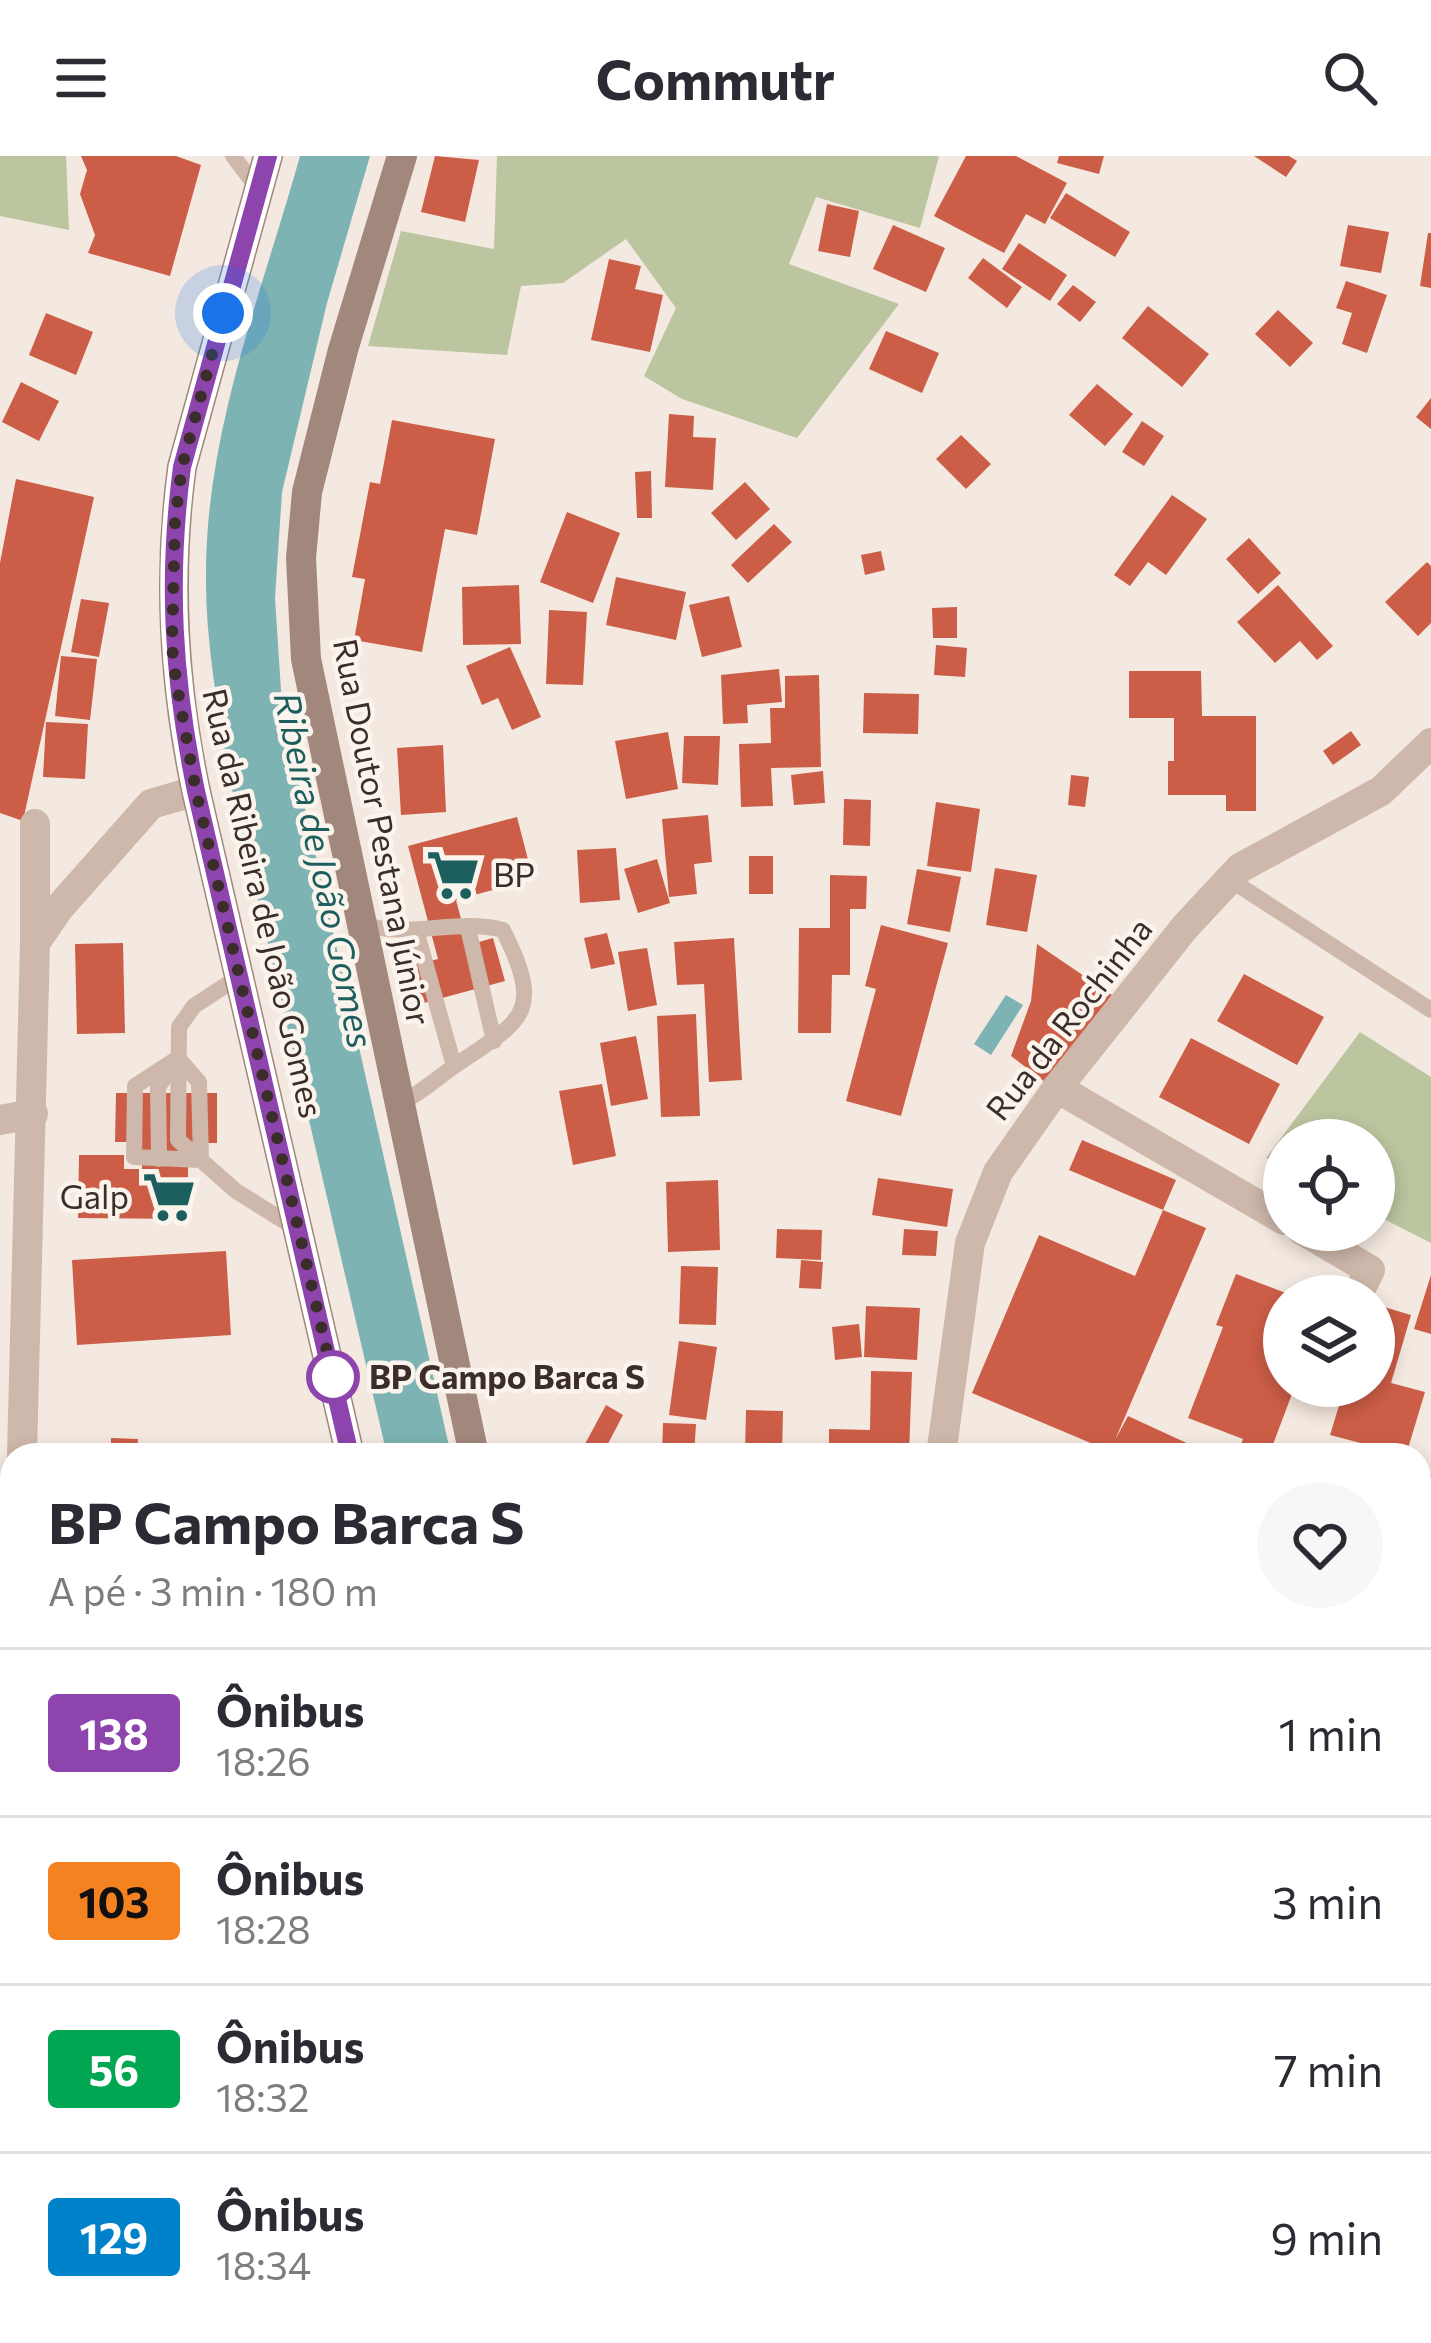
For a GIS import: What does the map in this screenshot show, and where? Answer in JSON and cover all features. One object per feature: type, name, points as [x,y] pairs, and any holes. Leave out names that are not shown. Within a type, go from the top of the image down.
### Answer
[{"type":"main road","name":"Rua da Ribeira de João Gomes","points":[[268,156],[182,467],[175,520],[172,647],[179,712],[196,791],[347,1443]]},
{"type":"main road","name":"Rua Doutor Pestana Júnior","points":[[402,156],[307,492],[301,558],[307,659],[472,1443]]},
{"type":"street","name":"Rua da Rochinha","points":[[942,1443],[970,1243],[998,1172],[1185,927],[1240,868],[1381,791],[1431,743]]},
{"type":"street","points":[[35,943],[59,908],[151,804],[196,791]]},
{"type":"street","points":[[22,1443],[33,1114],[35,824]]},
{"type":"street","points":[[1058,1088],[1263,1208]]},
{"type":"street","points":[[0,1120],[33,1114]]},
{"type":"street","points":[[1338,1251],[1370,1270],[1368,1275]]},
{"type":"lane","points":[[233,156],[258,190]]},
{"type":"lane","points":[[1229,879],[1431,1010]]},
{"type":"lane","points":[[362,924],[392,931],[483,925],[502,931],[517,959],[524,989],[520,1016],[509,1031],[454,1066],[430,1088],[401,1103]]},
{"type":"lane","points":[[468,928],[494,1041]]},
{"type":"lane","points":[[416,931],[454,1066]]},
{"type":"lane","points":[[240,976],[194,1006],[179,1027],[178,1058],[158,1087],[158,1159],[201,1160],[236,1192],[300,1231]]},
{"type":"lane","points":[[178,1058],[200,1082],[201,1160]]},
{"type":"green space","points":[[0,156],[66,156],[69,230],[0,216]]},
{"type":"green space","points":[[497,156],[939,156],[920,228],[816,197],[789,264],[899,304],[797,438],[682,399],[644,376],[676,308],[626,239],[563,283],[521,286],[507,355],[368,346],[401,231],[494,249]]},
{"type":"green space","points":[[1360,1032],[1431,1077],[1431,1243],[1395,1225],[1395,1119],[1295,1119]]},
{"type":"water","points":[[300,156],[370,156],[327,303],[282,492],[275,598],[282,706],[448,1443],[384,1443],[230,781],[210,652],[206,573],[215,467],[239,362]]},
{"type":"water","points":[[1006,995],[1023,1005],[991,1055],[974,1044]]},
{"type":"building","points":[[81,156],[176,156],[201,165],[170,276],[88,253],[95,235],[80,194],[87,170]]},
{"type":"building","points":[[435,156],[479,160],[465,222],[421,212]]},
{"type":"building","points":[[966,156],[1016,156],[1067,183],[1045,224],[1026,214],[1004,253],[934,216]]},
{"type":"building","points":[[1059,156],[1104,156],[1099,174],[1057,163]]},
{"type":"building","points":[[1254,156],[1289,156],[1297,161],[1286,177]]},
{"type":"building","points":[[1066,193],[1130,232],[1115,257],[1050,218]]},
{"type":"building","points":[[827,204],[859,211],[850,257],[818,251]]},
{"type":"building","points":[[893,225],[945,248],[926,292],[873,269]]},
{"type":"building","points":[[1348,225],[1389,232],[1381,273],[1340,266]]},
{"type":"building","points":[[1431,233],[1431,288],[1420,286]]},
{"type":"building","points":[[1019,243],[1067,275],[1050,301],[1002,269]]},
{"type":"building","points":[[983,258],[1022,287],[1007,308],[968,278]]},
{"type":"building","points":[[609,259],[641,266],[635,289],[663,295],[650,352],[591,340]]},
{"type":"building","points":[[1346,281],[1387,295],[1367,353],[1342,344],[1352,313],[1336,308]]},
{"type":"building","points":[[1073,285],[1096,302],[1080,322],[1057,304]]},
{"type":"building","points":[[1148,306],[1209,354],[1182,387],[1122,338]]},
{"type":"building","points":[[1278,310],[1313,343],[1290,367],[1255,334]]},
{"type":"building","points":[[46,313],[93,332],[76,375],[29,355]]},
{"type":"building","points":[[886,331],[939,353],[922,393],[869,369]]},
{"type":"building","points":[[21,382],[59,401],[39,441],[2,422]]},
{"type":"building","points":[[1097,384],[1133,414],[1105,446],[1069,415]]},
{"type":"building","points":[[1431,398],[1431,429],[1416,417]]},
{"type":"building","points":[[669,414],[694,416],[693,437],[716,438],[713,490],[665,487]]},
{"type":"building","points":[[392,420],[495,439],[477,535],[445,529],[422,652],[354,640],[365,579],[352,577],[370,482],[380,484]]},
{"type":"building","points":[[1142,421],[1164,436],[1144,466],[1122,452]]},
{"type":"building","points":[[961,435],[991,464],[966,489],[936,459]]},
{"type":"building","points":[[651,471],[652,518],[637,518],[635,472]]},
{"type":"building","points":[[16,479],[94,497],[23,821],[0,813],[0,563]]},
{"type":"building","points":[[745,482],[770,509],[736,540],[711,513]]},
{"type":"building","points":[[1172,495],[1207,519],[1166,575],[1148,562],[1130,586],[1114,575]]},
{"type":"building","points":[[567,512],[620,533],[593,603],[540,582]]},
{"type":"building","points":[[774,524],[792,542],[748,583],[731,565]]},
{"type":"building","points":[[1249,538],[1281,573],[1258,594],[1226,559]]},
{"type":"building","points":[[881,551],[885,570],[865,575],[861,555]]},
{"type":"building","points":[[1427,562],[1431,566],[1431,623],[1418,636],[1385,602]]},
{"type":"building","points":[[616,577],[686,592],[676,640],[606,625]]},
{"type":"building","points":[[519,585],[521,644],[463,645],[462,587]]},
{"type":"building","points":[[1278,585],[1333,646],[1317,660],[1300,641],[1275,663],[1237,622]]},
{"type":"building","points":[[729,596],[742,647],[702,657],[689,605]]},
{"type":"building","points":[[81,599],[109,603],[99,657],[71,652]]},
{"type":"building","points":[[957,607],[957,638],[933,638],[932,608]]},
{"type":"building","points":[[549,610],[587,612],[583,685],[546,684]]},
{"type":"building","points":[[936,645],[967,648],[965,677],[934,675]]},
{"type":"building","points":[[510,647],[541,717],[512,730],[498,698],[482,705],[466,666]]},
{"type":"building","points":[[61,656],[97,659],[90,720],[55,716]]},
{"type":"building","points":[[779,669],[782,702],[747,705],[748,723],[723,724],[721,675]]},
{"type":"building","points":[[1129,671],[1201,671],[1202,716],[1256,716],[1256,811],[1226,811],[1226,795],[1168,795],[1174,718],[1129,718]]},
{"type":"building","points":[[819,675],[821,767],[771,768],[773,806],[741,807],[739,744],[771,743],[770,708],[785,708],[785,676]]},
{"type":"building","points":[[864,693],[919,694],[918,734],[863,733]]},
{"type":"building","points":[[46,722],[88,724],[85,779],[43,777]]},
{"type":"building","points":[[1351,731],[1361,745],[1333,765],[1323,751]]},
{"type":"building","points":[[668,732],[678,789],[626,799],[615,741]]},
{"type":"building","points":[[684,736],[720,736],[718,785],[682,783]]},
{"type":"building","points":[[443,745],[446,812],[401,815],[397,748]]},
{"type":"building","points":[[823,771],[825,803],[794,805],[791,775]]},
{"type":"building","points":[[1071,775],[1089,777],[1085,807],[1068,805]]},
{"type":"building","points":[[844,799],[871,800],[870,846],[843,845]]},
{"type":"building","points":[[936,802],[980,809],[971,872],[927,866]]},
{"type":"building","points":[[708,815],[712,862],[694,864],[697,894],[669,897],[662,819]]},
{"type":"building","points":[[517,817],[533,879],[456,900],[468,945],[493,938],[505,981],[420,1004],[410,966],[438,959],[408,846]]},
{"type":"building","points":[[616,848],[620,900],[580,903],[577,850]]},
{"type":"building","points":[[749,856],[773,856],[773,894],[749,894]]},
{"type":"building","points":[[657,859],[670,903],[638,913],[624,869]]},
{"type":"building","points":[[995,868],[1037,875],[1027,932],[986,925]]},
{"type":"building","points":[[917,869],[961,877],[950,932],[907,924]]},
{"type":"building","points":[[830,875],[867,876],[866,909],[850,909],[850,975],[832,975],[831,1033],[798,1033],[799,928],[830,928]]},
{"type":"building","points":[[881,925],[948,943],[901,1116],[846,1101],[876,989],[865,986]]},
{"type":"building","points":[[607,933],[615,964],[591,969],[584,938]]},
{"type":"building","points":[[734,938],[742,1080],[709,1082],[704,984],[677,985],[674,942]]},
{"type":"building","points":[[123,943],[125,1033],[77,1034],[75,944]]},
{"type":"building","points":[[1037,944],[1112,995],[1045,1082],[1011,1056],[1031,1001]]},
{"type":"building","points":[[647,948],[657,1005],[628,1011],[618,952]]},
{"type":"building","points":[[1244,974],[1324,1017],[1297,1065],[1217,1021]]},
{"type":"building","points":[[696,1014],[700,1116],[661,1117],[657,1016]]},
{"type":"building","points":[[636,1036],[648,1099],[611,1106],[600,1043]]},
{"type":"building","points":[[1191,1038],[1280,1084],[1249,1144],[1159,1097]]},
{"type":"building","points":[[602,1084],[616,1156],[573,1165],[559,1091]]},
{"type":"building","points":[[116,1093],[217,1093],[217,1143],[188,1143],[188,1219],[78,1218],[79,1155],[124,1155],[124,1169],[142,1169],[142,1142],[115,1142]]},
{"type":"building","points":[[1082,1140],[1176,1180],[1163,1210],[1069,1170]]},
{"type":"building","points":[[878,1178],[953,1189],[947,1227],[872,1215]]},
{"type":"building","points":[[718,1180],[720,1250],[668,1252],[666,1182]]},
{"type":"building","points":[[1163,1210],[1206,1228],[1115,1440],[1128,1416],[1187,1443],[1091,1443],[972,1393],[1039,1235],[1135,1276]]},
{"type":"building","points":[[777,1229],[822,1230],[821,1260],[776,1258]]},
{"type":"building","points":[[904,1229],[938,1231],[936,1256],[902,1255]]},
{"type":"building","points":[[226,1251],[231,1335],[77,1345],[72,1260]]},
{"type":"building","points":[[801,1260],[823,1262],[821,1289],[799,1288]]},
{"type":"building","points":[[681,1266],[718,1267],[716,1325],[679,1324]]},
{"type":"building","points":[[1236,1274],[1263,1284],[1263,1407],[1287,1407],[1274,1443],[1242,1443],[1243,1439],[1188,1418],[1223,1327],[1216,1325]]},
{"type":"building","points":[[1431,1275],[1431,1334],[1414,1329]]},
{"type":"building","points":[[866,1306],[920,1308],[917,1360],[864,1357]]},
{"type":"building","points":[[1395,1310],[1411,1315],[1395,1369]]},
{"type":"building","points":[[859,1324],[862,1357],[835,1360],[832,1327]]},
{"type":"building","points":[[679,1341],[717,1347],[706,1420],[669,1415]]},
{"type":"building","points":[[871,1371],[912,1372],[909,1443],[829,1443],[829,1429],[870,1430]]},
{"type":"building","points":[[1395,1384],[1425,1392],[1410,1443],[1360,1443],[1330,1435],[1339,1407],[1395,1407]]},
{"type":"building","points":[[606,1405],[623,1415],[608,1443],[585,1443]]},
{"type":"building","points":[[746,1410],[783,1411],[782,1443],[745,1443]]},
{"type":"building","points":[[663,1423],[696,1424],[695,1443],[662,1443]]},
{"type":"building","points":[[111,1438],[138,1439],[138,1443],[111,1443]]},
{"type":"bus line","name":"138","points":[[268,156],[182,467],[175,520],[172,647],[179,712],[196,791],[347,1443]]},
{"type":"place","name":"BP","points":[[453,875]]},
{"type":"place","name":"Galp","points":[[169,1197]]},
{"type":"place","name":"BP Campo Barca S","points":[[333,1377]]},
{"type":"route","points":[[223,313],[182,467],[175,520],[172,647],[179,712],[196,791],[333,1377]]},
{"type":"water label","name":"Ribeira de João Gomes","points":[[324,870]]}]
